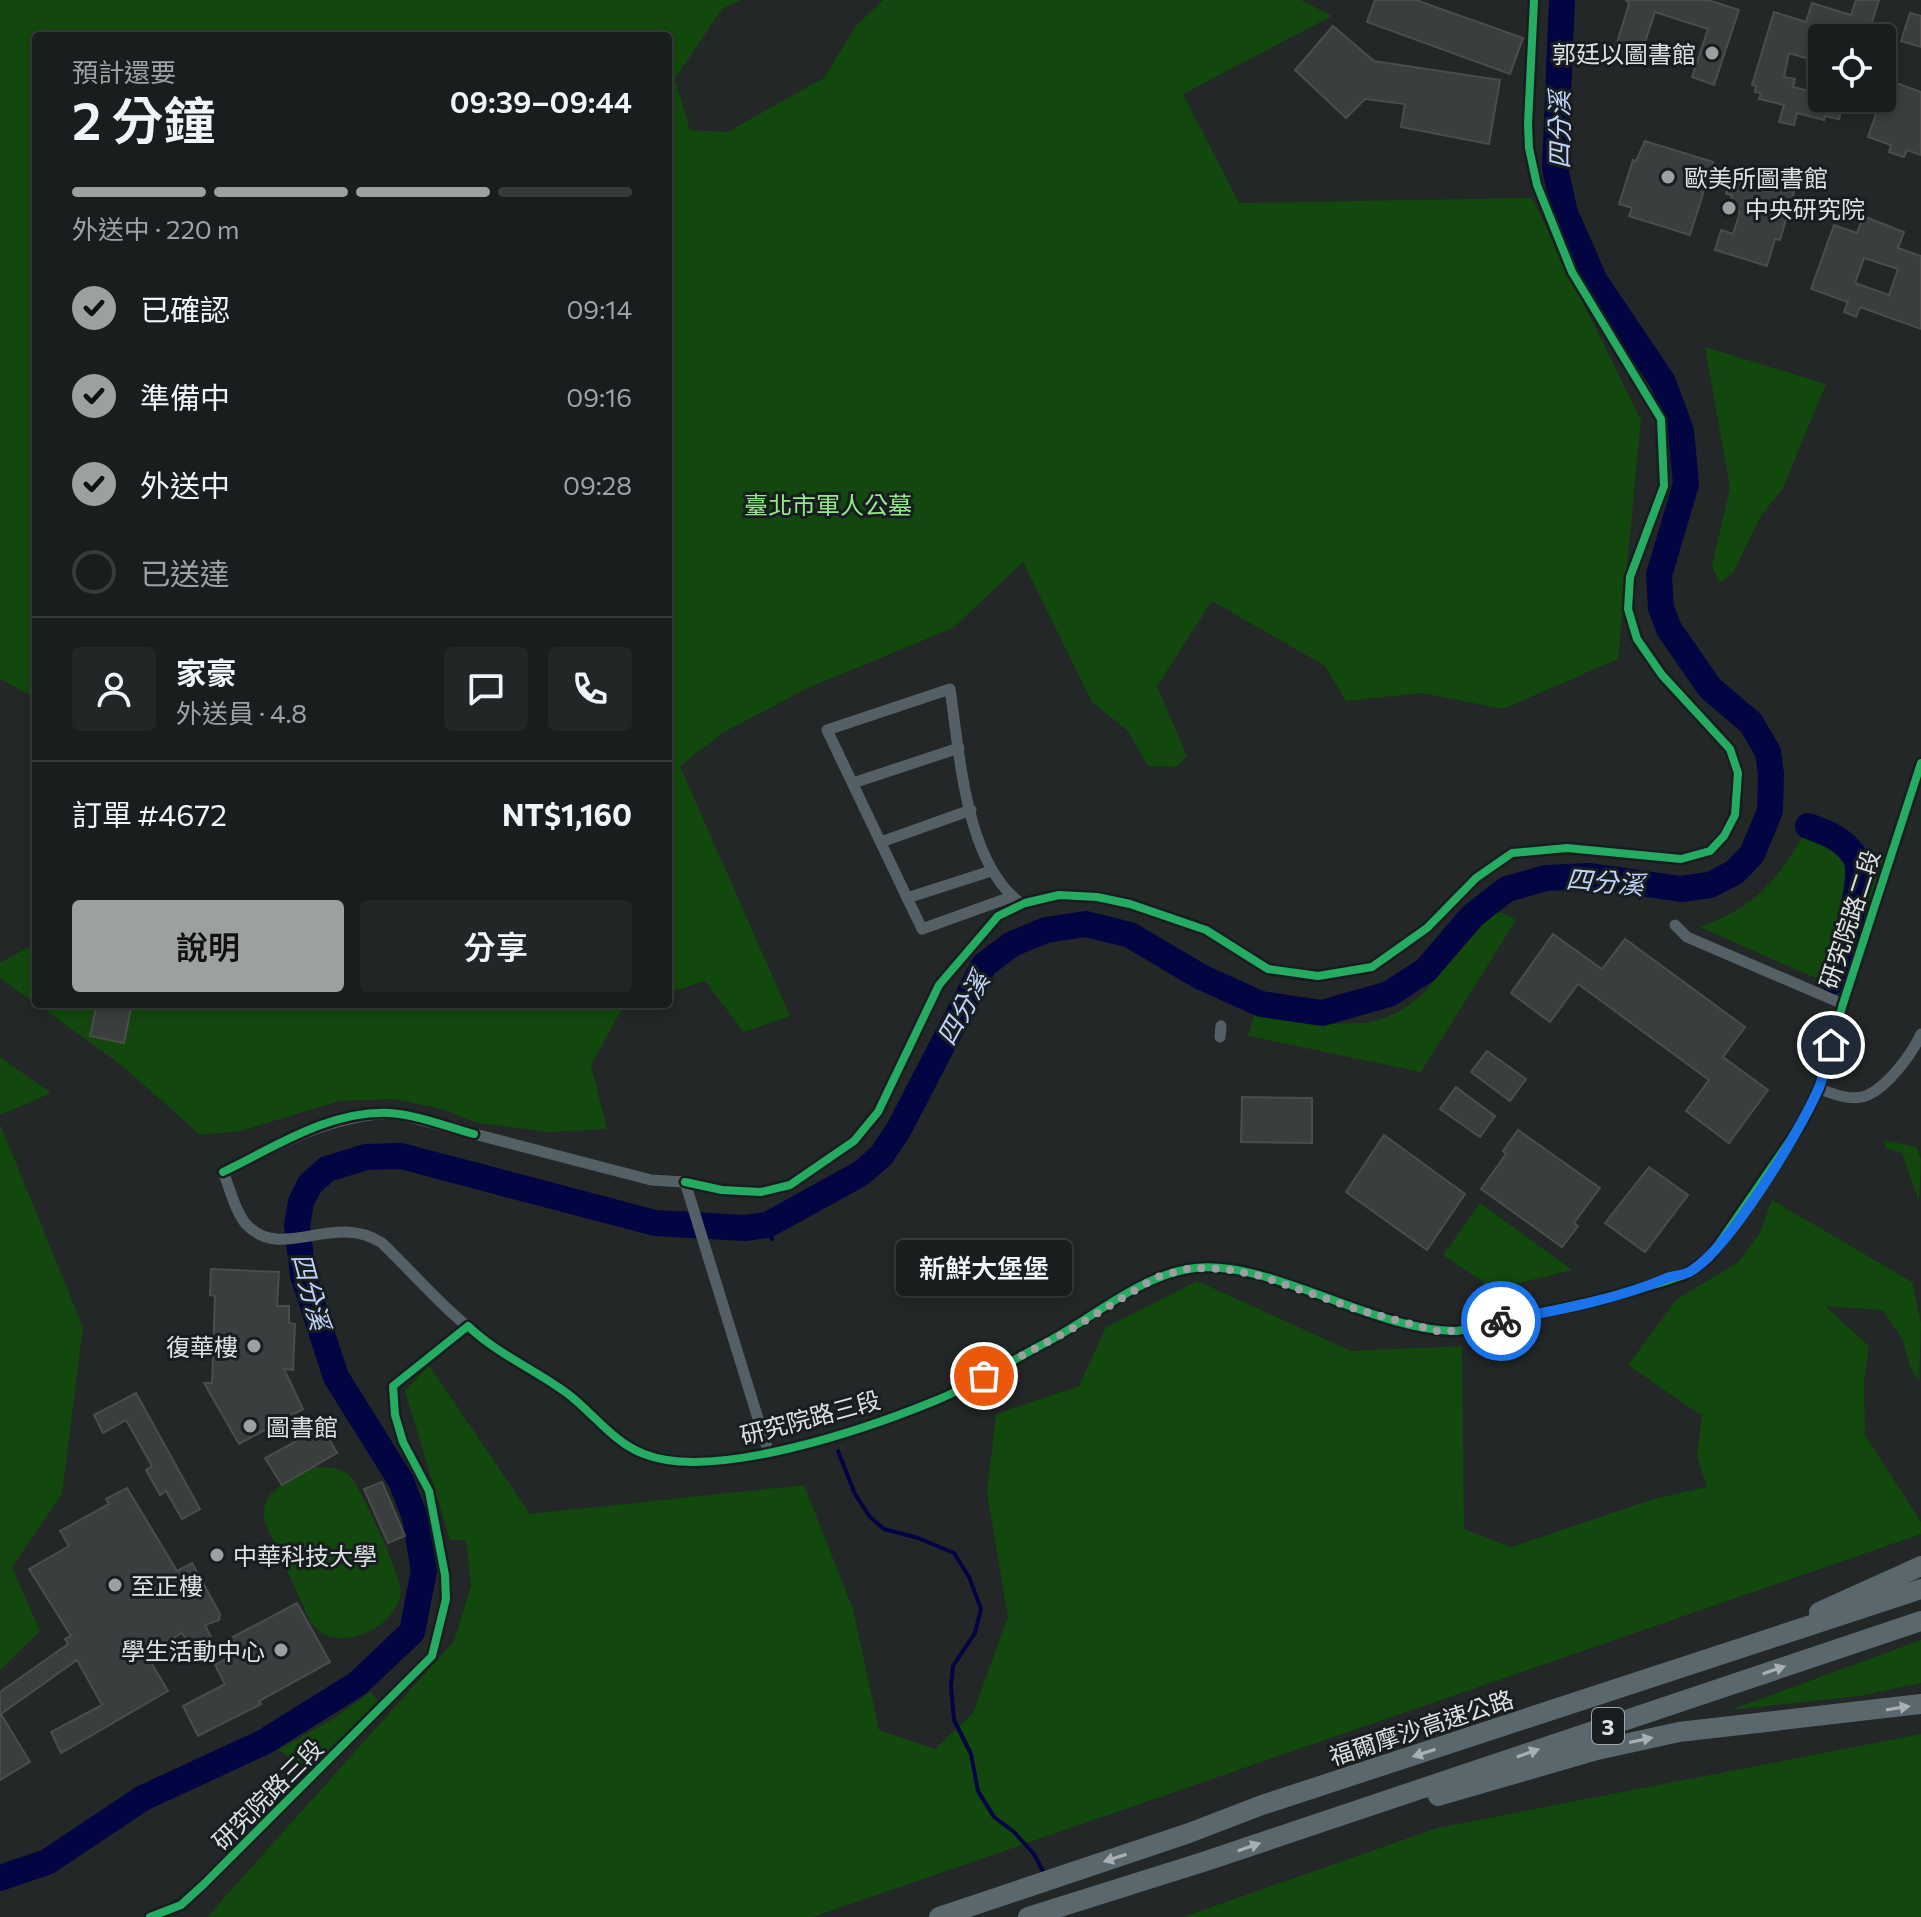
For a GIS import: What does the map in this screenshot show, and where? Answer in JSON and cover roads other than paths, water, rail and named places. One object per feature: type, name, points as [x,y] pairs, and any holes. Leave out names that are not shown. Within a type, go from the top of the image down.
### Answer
[{"type":"highway","points":[[1711,1660],[1921,1566]]},
{"type":"highway","name":"福爾摩沙高速公路","points":[[939,1917],[1189,1833],[1262,1805],[1921,1589]]},
{"type":"highway","name":"3","points":[[1028,1917],[1203,1862],[1921,1621]]},
{"type":"highway","points":[[1295,1831],[1473,1787],[1597,1750],[1679,1732],[1921,1704]]},
{"type":"street","points":[[950,689],[971,810],[991,871],[1016,901],[922,929],[853,783],[827,730],[950,689]]},
{"type":"street","points":[[853,783],[959,748]]},
{"type":"street","name":"研究院路二段","points":[[1819,1089],[1843,1004],[1921,763]]},
{"type":"street","points":[[881,842],[971,810]]},
{"type":"street","points":[[907,898],[991,871]]},
{"type":"street","points":[[1675,925],[1687,937],[1843,1004]]},
{"type":"street","points":[[1819,1089],[1846,1097],[1867,1095],[1896,1071],[1921,1034]]},
{"type":"street","name":"研究院路三段","points":[[768,1451],[685,1182],[651,1180],[394,1113],[363,1114],[330,1122],[223,1172],[245,1223],[262,1236],[284,1240],[341,1231],[370,1235],[468,1326],[568,1394],[611,1432],[644,1454],[680,1460],[723,1459],[768,1451],[845,1433],[938,1399],[1063,1333],[1157,1277],[1191,1268],[1224,1269],[1257,1275],[1359,1310],[1437,1331],[1457,1331],[1595,1301],[1684,1275],[1709,1258],[1794,1136],[1819,1089]]},
{"type":"street","name":"研究院路三段","points":[[150,1917],[181,1905],[204,1884],[432,1656],[446,1599],[445,1575],[429,1491],[403,1442],[395,1415],[393,1386],[468,1326]]},
{"type":"waterway","name":"四分溪","points":[[0,1878],[47,1862],[143,1798],[264,1742],[357,1684],[412,1632],[424,1571],[415,1517],[401,1481],[336,1377],[303,1275],[297,1225],[301,1202],[310,1184],[327,1169],[366,1157],[401,1156],[655,1223],[745,1228],[767,1225],[860,1174],[881,1156],[899,1129],[984,965],[1012,944],[1046,930],[1086,924],[1130,935],[1201,977],[1261,1004],[1322,1013],[1389,994],[1426,970],[1472,916],[1507,889],[1546,878],[1590,876],[1681,889],[1710,885],[1735,872],[1752,854],[1770,811],[1768,752],[1751,723],[1710,688],[1669,629],[1661,608],[1659,575],[1686,484],[1681,431],[1663,382],[1595,281],[1565,213],[1555,168],[1562,0]]},
{"type":"waterway","points":[[1808,826],[1839,840],[1854,855],[1857,865],[1855,898],[1834,981]]},
{"type":"waterway","points":[[767,1225],[772,1239]]},
{"type":"waterway","points":[[838,1451],[855,1494],[870,1517],[884,1529],[918,1538],[954,1553],[969,1577],[981,1609],[975,1633],[953,1666],[954,1720],[971,1754],[978,1791],[994,1817],[1014,1832],[1034,1854],[1045,1875]]},
{"type":"place","name":"郭廷以圖書館","points":[[1712,53]]},
{"type":"place","name":"歐美所圖書館","points":[[1668,177]]},
{"type":"place","name":"中央研究院","points":[[1729,208]]},
{"type":"place","name":"復華樓","points":[[254,1346]]},
{"type":"place","name":"新鮮大堡堡","points":[[984,1376]]},
{"type":"place","name":"圖書館","points":[[250,1426]]},
{"type":"place","name":"中華科技大學","points":[[217,1555]]},
{"type":"place","name":"至正樓","points":[[115,1585]]},
{"type":"place","name":"學生活動中心","points":[[281,1650]]},
{"type":"park label","name":"臺北市軍人公墓","points":[[828,504]]}]
